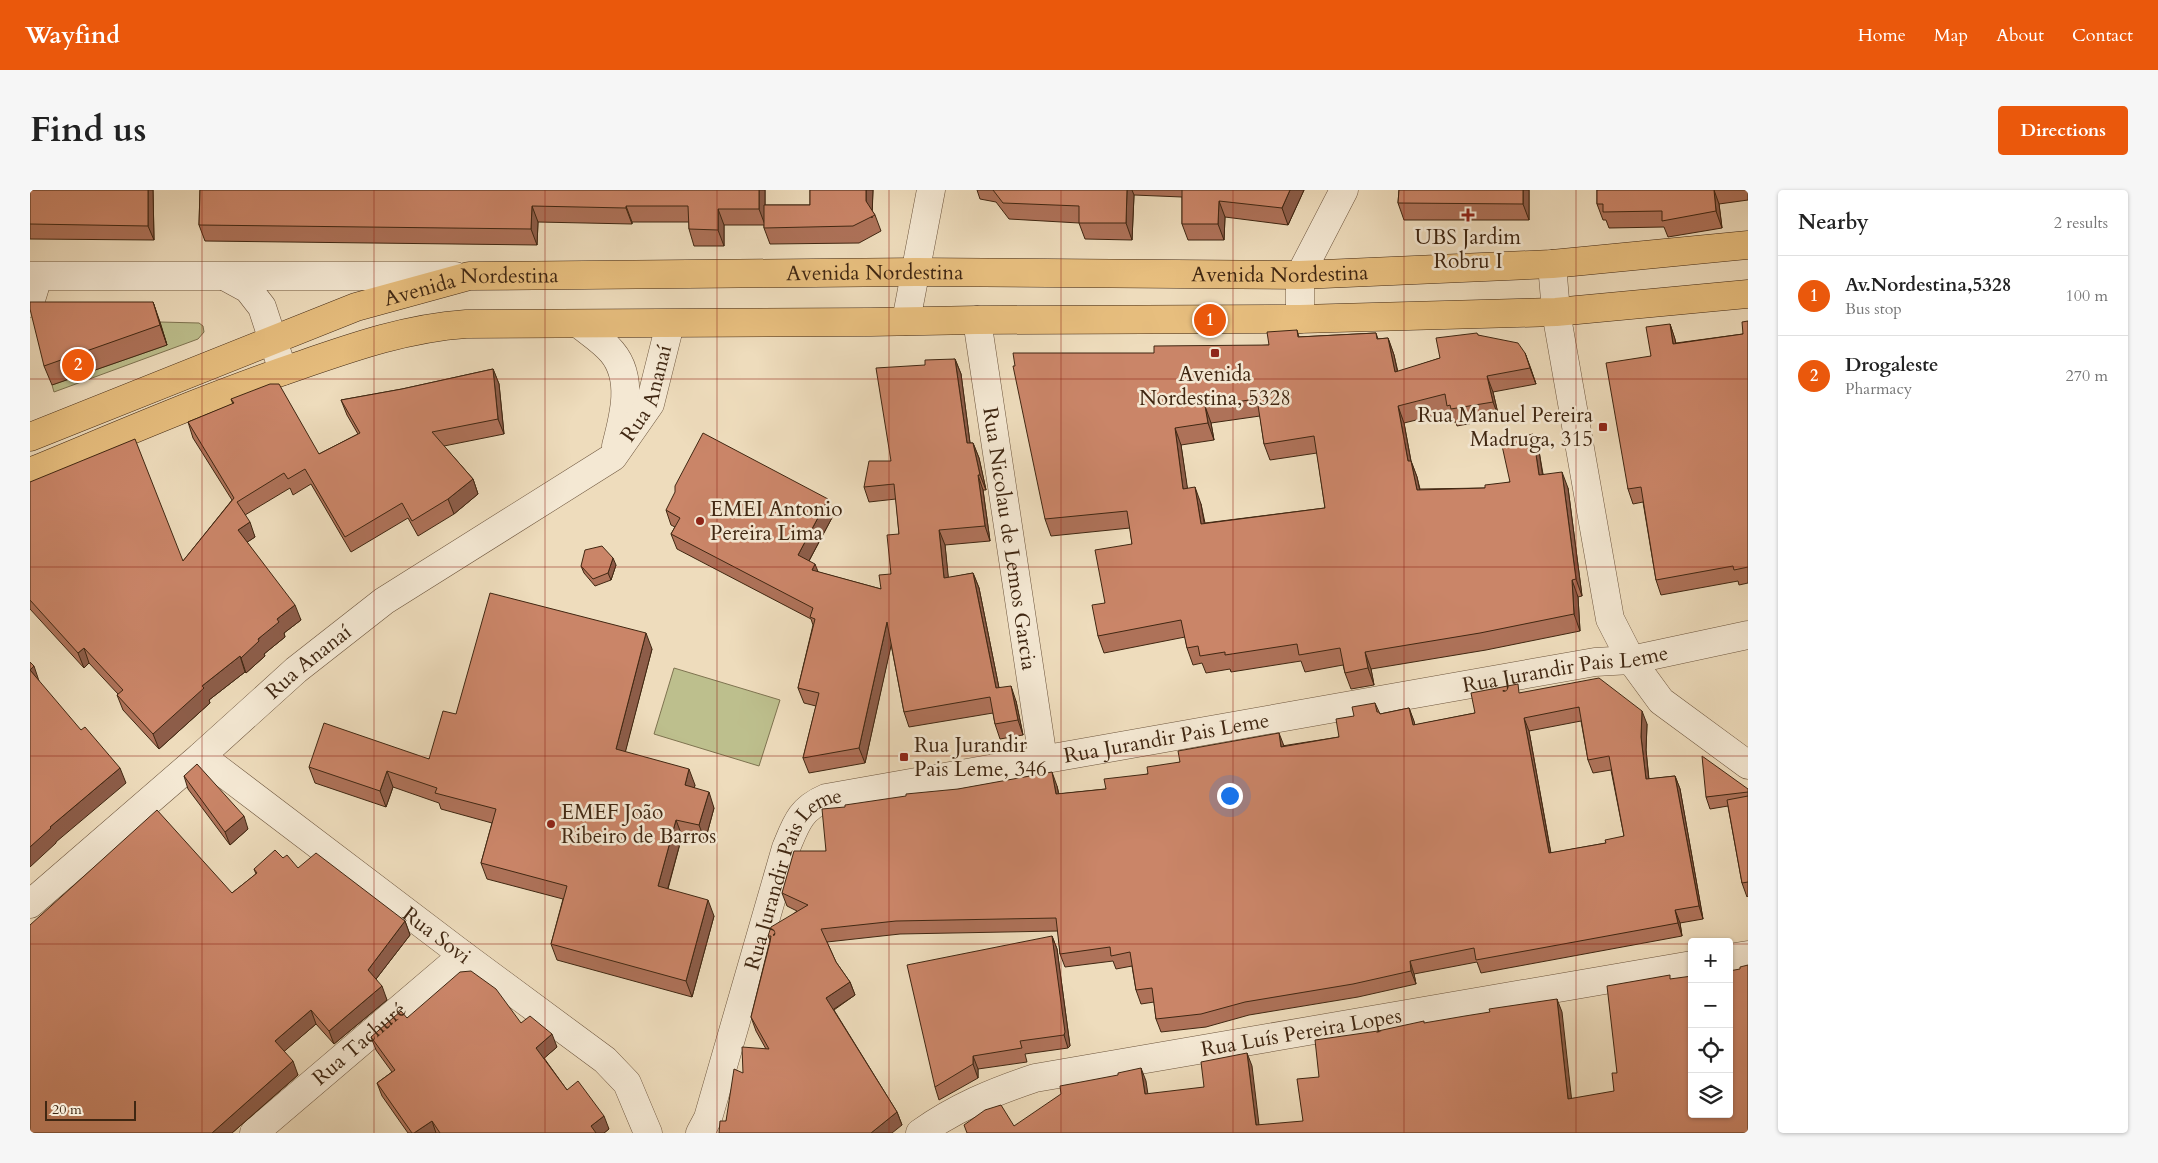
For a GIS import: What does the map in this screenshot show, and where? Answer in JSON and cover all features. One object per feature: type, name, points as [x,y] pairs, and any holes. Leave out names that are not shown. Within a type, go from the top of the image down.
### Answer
[{"type":"main road","name":"Avenida Nordestina","points":[[30,437],[356,307],[469,276],[916,272],[1300,275],[1552,264],[1748,245]]},
{"type":"main road","name":"Avenida Nordestina","points":[[30,472],[226,392],[283,371],[367,342],[435,326],[976,320],[1300,319],[1556,312],[1748,294]]},
{"type":"street","points":[[906,321],[931,190]]},
{"type":"street","points":[[1300,319],[1300,275],[1344,190]]},
{"type":"street","points":[[1552,264],[1556,312],[1610,619],[1631,660],[1661,701],[1748,765]]},
{"type":"street","points":[[30,303],[34,277],[469,276]]},
{"type":"street","points":[[226,277],[248,289],[262,307],[283,371]]},
{"type":"street","name":"Rua Nicolau de Lemos Garcia","points":[[976,320],[1043,759]]},
{"type":"street","name":"Rua Ananaí","points":[[579,324],[612,352],[623,374],[626,387],[622,423],[613,457]]},
{"type":"street","name":"Rua Ananaí","points":[[30,904],[201,756],[296,670],[384,601],[613,457],[650,404],[670,324]]},
{"type":"street","name":"Rua Jurandir Pais Leme","points":[[700,1133],[708,1118],[786,848],[798,818],[815,803],[826,798],[1595,662],[1631,660],[1748,635]]},
{"type":"street","name":"Rua Sovi","points":[[201,756],[605,1060],[627,1083],[648,1133]]},
{"type":"street","name":"Rua Tachuré","points":[[254,1133],[463,955]]},
{"type":"street","points":[[1733,957],[1748,955]]},
{"type":"street","name":"Rua Luís Pereira Lopes","points":[[920,1133],[938,1120],[988,1094],[1036,1078],[1688,966]]},
{"type":"green space","points":[[160,322],[199,323],[203,326],[204,332],[198,339],[54,392],[52,385],[167,345]]},
{"type":"green space","points":[[674,668],[780,700],[759,766],[654,734]]},
{"type":"building","points":[[30,190],[148,190],[148,226],[30,224]]},
{"type":"building","points":[[200,190],[759,190],[759,209],[718,209],[718,230],[689,229],[688,206],[626,206],[626,208],[532,206],[531,229],[199,225]]},
{"type":"building","points":[[810,190],[866,190],[866,201],[875,215],[853,226],[764,228],[764,205],[810,205]]},
{"type":"building","points":[[993,190],[1127,190],[1126,223],[1079,223],[1079,206],[1003,203]]},
{"type":"building","points":[[1182,190],[1290,190],[1282,208],[1219,201],[1218,224],[1182,224]]},
{"type":"building","points":[[1399,190],[1523,190],[1523,204],[1398,203]]},
{"type":"building","points":[[1597,190],[1714,190],[1716,211],[1662,221],[1662,211],[1603,212],[1603,204],[1597,204]]},
{"type":"building","points":[[30,302],[153,302],[160,325],[44,366]]},
{"type":"building","points":[[1748,321],[1748,567],[1734,570],[1733,566],[1656,580],[1641,487],[1628,489],[1606,363],[1651,356],[1646,327],[1670,324],[1673,344],[1743,334],[1742,322]]},
{"type":"building","points":[[1297,330],[1298,337],[1376,333],[1377,339],[1388,338],[1395,372],[1440,358],[1436,338],[1477,333],[1478,335],[1518,343],[1525,353],[1530,368],[1487,376],[1493,402],[1451,409],[1450,405],[1447,406],[1445,394],[1398,406],[1408,461],[1411,461],[1417,490],[1485,488],[1485,485],[1510,482],[1501,441],[1533,434],[1539,475],[1562,472],[1576,579],[1572,580],[1574,614],[1480,633],[1365,652],[1368,668],[1345,673],[1340,648],[1299,655],[1297,644],[1225,655],[1225,652],[1200,656],[1198,646],[1187,648],[1181,620],[1098,636],[1092,605],[1105,603],[1095,550],[1132,544],[1127,511],[1045,519],[1013,366],[1015,366],[1013,353],[1154,353],[1154,346],[1269,345],[1267,332]],"holes":[[[1257,399],[1264,444],[1314,436],[1325,508],[1201,524],[1195,487],[1183,489],[1175,428],[1208,423],[1205,406]]]},
{"type":"building","points":[[955,359],[967,443],[973,443],[980,475],[978,475],[985,526],[939,530],[944,578],[973,573],[996,688],[1011,686],[1018,720],[995,724],[990,697],[904,712],[887,622],[859,748],[803,758],[819,693],[798,688],[815,619],[810,617],[813,608],[671,534],[680,518],[666,510],[675,492],[675,486],[703,433],[828,499],[798,555],[815,564],[812,570],[881,589],[879,575],[891,574],[887,535],[899,534],[894,484],[864,487],[869,461],[891,461],[876,368],[925,365],[925,360]]},
{"type":"building","points":[[493,369],[498,419],[432,432],[473,479],[448,499],[412,521],[402,503],[345,537],[305,469],[288,479],[284,473],[237,502],[250,522],[238,530],[295,605],[277,619],[279,622],[258,639],[259,641],[241,658],[240,656],[202,686],[204,688],[153,734],[117,695],[123,690],[84,648],[78,653],[30,600],[30,482],[135,439],[183,561],[234,498],[188,422],[234,403],[231,399],[270,384],[279,384],[319,454],[360,433],[341,400]]},
{"type":"building","points":[[602,546],[613,558],[608,573],[593,579],[581,566],[585,550]]},
{"type":"building","points":[[490,593],[646,633],[616,749],[689,769],[685,785],[709,792],[699,825],[676,820],[658,886],[708,900],[686,981],[551,944],[567,886],[481,863],[496,809],[435,793],[437,788],[387,771],[380,791],[309,767],[324,723],[429,759],[443,711],[456,714]]},
{"type":"building","points":[[30,662],[34,666],[30,670]]},
{"type":"building","points":[[30,670],[81,730],[85,727],[120,768],[50,827],[30,847]]},
{"type":"building","points":[[1599,678],[1642,711],[1641,737],[1646,779],[1675,776],[1699,906],[1675,910],[1678,923],[1476,960],[1474,948],[1410,961],[1411,971],[1353,984],[1245,1002],[1201,1014],[1156,1019],[1152,988],[1136,990],[1130,952],[1111,956],[1110,947],[1060,954],[1056,918],[896,921],[821,929],[836,962],[850,982],[826,998],[897,1112],[871,1133],[719,1133],[720,1121],[726,1121],[734,1069],[743,1073],[742,1047],[769,1049],[751,1017],[770,942],[771,936],[768,936],[771,927],[808,905],[782,893],[794,851],[826,851],[822,809],[845,807],[845,805],[906,796],[906,794],[958,789],[1052,772],[1056,794],[1106,789],[1104,779],[1148,774],[1147,767],[1180,762],[1178,751],[1279,733],[1281,747],[1339,737],[1336,719],[1354,716],[1352,707],[1375,703],[1377,712],[1380,714],[1409,708],[1413,725],[1475,713],[1471,693],[1518,684],[1519,693]],"holes":[[[1579,707],[1588,760],[1609,756],[1624,836],[1605,840],[1606,843],[1549,853],[1524,718]]]},
{"type":"building","points":[[1702,756],[1748,789],[1748,792],[1706,797]]},
{"type":"building","points":[[197,764],[244,816],[225,832],[184,776]]},
{"type":"building","points":[[1748,796],[1748,882],[1742,883],[1727,800]]},
{"type":"building","points":[[157,810],[232,893],[257,873],[254,869],[275,850],[283,858],[287,855],[298,868],[316,853],[405,921],[368,970],[382,986],[329,1031],[311,1010],[275,1041],[293,1061],[212,1133],[30,1133],[30,925]]},
{"type":"building","points":[[1052,936],[1064,1035],[1020,1041],[1022,1048],[973,1056],[973,1064],[935,1087],[907,965]]},
{"type":"building","points":[[1748,965],[1748,1133],[967,1133],[964,1125],[985,1110],[1001,1105],[1014,1126],[1061,1094],[1060,1086],[1118,1075],[1118,1073],[1141,1068],[1145,1094],[1204,1087],[1201,1062],[1247,1053],[1256,1125],[1303,1121],[1297,1079],[1319,1077],[1315,1040],[1378,1031],[1424,1021],[1424,1023],[1490,1012],[1489,1009],[1557,999],[1568,1099],[1614,1091],[1612,1073],[1617,1073],[1607,986],[1670,975],[1670,979],[1688,977],[1688,1118],[1733,1118],[1733,970],[1740,969],[1740,967]]},
{"type":"building","points":[[471,971],[496,989],[521,1023],[530,1016],[552,1034],[536,1048],[567,1090],[578,1081],[604,1116],[591,1126],[596,1133],[440,1133],[432,1121],[412,1133],[377,1083],[395,1070],[371,1037],[401,1011],[407,1018],[460,972]]},
{"type":"place","name":"UBS Jardim Robru I","points":[[1468,215]]},
{"type":"place","name":"Av.Nordestina,5328","points":[[1210,320]]},
{"type":"place","name":"Avenida Nordestina, 5328","points":[[1215,353]]},
{"type":"place","name":"Drogaleste","points":[[78,365]]},
{"type":"place","name":"Rua Manuel Pereira Madruga, 315","points":[[1603,427]]},
{"type":"place","name":"EMEI Antonio Pereira Lima","points":[[700,521]]},
{"type":"place","name":"Rua Jurandir Pais Leme, 346","points":[[904,757]]},
{"type":"place","name":"EMEF João Ribeiro de Barros","points":[[551,824]]}]
